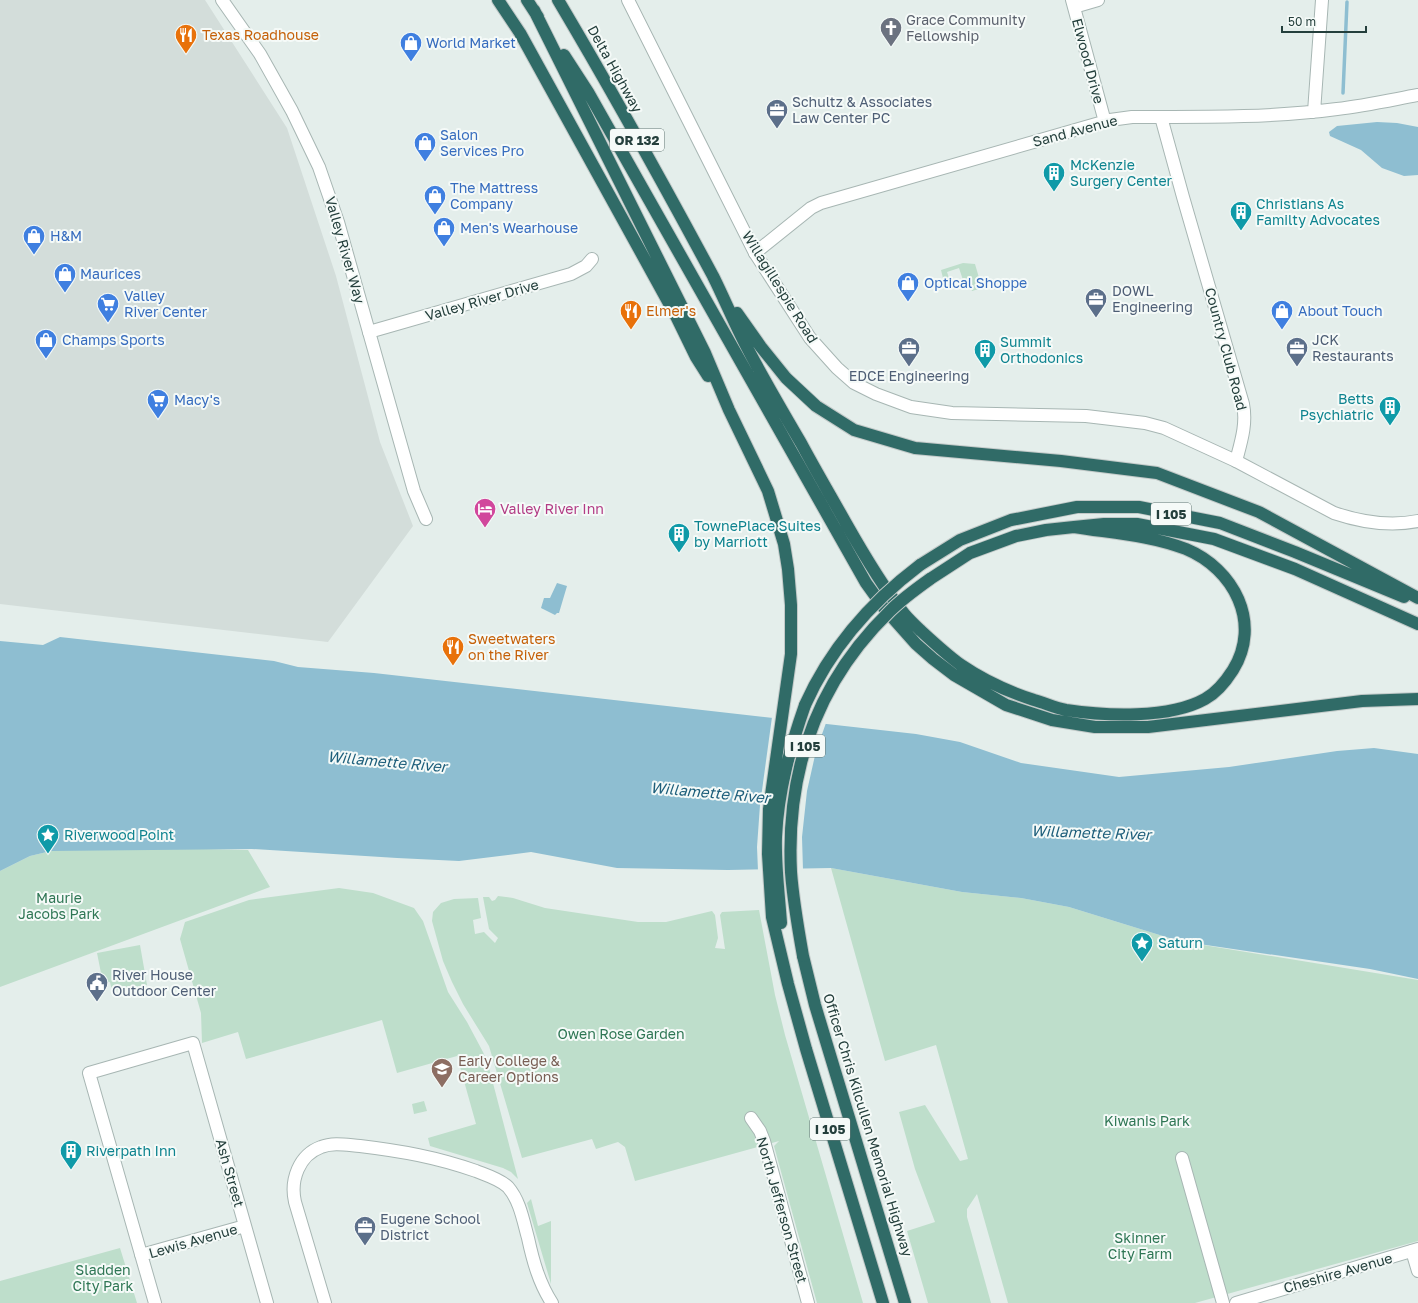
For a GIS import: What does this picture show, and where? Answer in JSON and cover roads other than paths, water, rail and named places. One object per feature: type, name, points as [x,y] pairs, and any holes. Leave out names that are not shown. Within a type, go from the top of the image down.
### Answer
[{"type":"highway","points":[[498,0],[520,33],[676,316],[696,357],[729,410]]},
{"type":"highway","name":"Delta Highway","points":[[558,0],[593,59],[715,280]]},
{"type":"highway","points":[[530,5],[705,353],[729,410],[768,491],[784,544],[791,605],[791,654],[769,809],[767,834],[768,876],[772,917],[782,954]]},
{"type":"highway","points":[[530,5],[588,92],[866,583],[884,608],[916,644],[933,659],[954,675],[1006,705],[1052,720],[1095,727],[1148,727],[1362,701],[1418,699]]},
{"type":"highway","points":[[715,280],[750,353],[873,570],[903,613],[930,639],[961,665],[1019,695],[1063,709],[1107,714],[1146,714],[1184,707],[1206,698],[1217,690],[1225,682],[1239,660],[1245,638],[1246,625],[1233,588],[1218,570],[1202,558],[1187,550],[1141,536],[1074,527]]},
{"type":"highway","points":[[715,280],[760,347],[786,378],[816,406],[854,430],[915,448],[1062,461],[1157,473],[1259,512],[1418,598]]},
{"type":"highway","name":"I 105","points":[[883,1303],[806,1049],[788,984],[782,954],[776,838],[784,773],[794,736],[805,705],[812,689],[825,667],[859,620],[891,588],[920,565],[960,540],[1011,520],[1077,507],[1139,507],[1220,523],[1295,552],[1418,603]]},
{"type":"highway","name":"I 105","points":[[1074,527],[1104,524],[1138,524],[1214,539],[1294,569],[1418,624]]},
{"type":"highway","name":"Officer Chris Kilcullen Memorial Highway","points":[[905,1303],[815,1004],[803,956],[793,894],[791,871],[794,795],[800,763],[825,698],[837,676],[870,631],[890,610],[930,579],[970,553],[1016,536],[1046,530],[1074,527]]},
{"type":"street","name":"Valley River Way","points":[[222,0],[260,54],[292,111],[319,167],[338,222],[414,491],[426,519]]},
{"type":"street","name":"Willagillespie Road","points":[[628,0],[755,253],[810,338],[837,368],[854,383],[876,394],[911,407],[952,413],[1086,416],[1145,423],[1164,428],[1236,461]]},
{"type":"street","points":[[1073,4],[1098,0]]},
{"type":"street","points":[[1314,112],[1322,0]]},
{"type":"street","name":"Elwood Drive","points":[[1073,4],[1105,122]]},
{"type":"street","name":"Sand Avenue","points":[[755,253],[812,208],[821,203],[1105,122],[1132,118],[1265,115],[1314,112],[1418,95]]},
{"type":"street","name":"Country Club Road","points":[[1161,117],[1243,404],[1245,419],[1244,429],[1236,461]]},
{"type":"street","name":"Valley River Drive","points":[[369,332],[571,274],[586,266],[592,259]]},
{"type":"street","points":[[1236,461],[1334,513],[1375,523],[1394,524],[1418,522]]},
{"type":"street","name":"Ash Street","points":[[141,1255],[89,1073],[192,1044],[267,1303]]},
{"type":"street","name":"North Jefferson Street","points":[[750,1118],[760,1132],[764,1141],[808,1303]]},
{"type":"street","points":[[325,1303],[295,1202],[293,1187],[296,1172],[308,1153],[321,1146],[333,1143],[380,1148],[432,1157],[457,1164],[491,1177],[507,1186],[515,1197],[520,1209],[541,1285],[552,1303]]},
{"type":"street","points":[[1182,1158],[1223,1303]]},
{"type":"street","name":"Lewis Avenue","points":[[141,1255],[244,1226]]},
{"type":"street","points":[[1415,1250],[1418,1271]]},
{"type":"street","name":"Cheshire Avenue","points":[[1236,1303],[1415,1250]]},
{"type":"street","points":[[141,1255],[155,1303]]},
{"type":"water","points":[[1377,122],[1397,123],[1418,127],[1418,175],[1404,176],[1382,168],[1361,150],[1330,136],[1329,132],[1337,126]]},
{"type":"water","points":[[557,583],[567,586],[559,613],[555,615],[541,608],[544,598],[550,598]]},
{"type":"water","name":"Willamette River","points":[[60,637],[274,661],[298,667],[374,673],[916,734],[960,742],[1021,763],[1119,777],[1229,767],[1337,751],[1374,748],[1418,754],[1418,979],[1370,969],[1179,941],[1069,907],[1021,898],[962,892],[831,868],[728,870],[617,868],[531,852],[459,861],[252,849],[51,851],[30,856],[0,871],[0,641],[43,645]]},
{"type":"waterway","points":[[1343,93],[1347,2]]},
{"type":"place","name":"Grace Community Fellowship","points":[[891,48]]},
{"type":"place","name":"Texas Roadhouse","points":[[186,54]]},
{"type":"place","name":"World Market","points":[[411,62]]},
{"type":"place","name":"Schultz & Associates Law Center PC","points":[[777,130]]},
{"type":"place","name":"Salon Services Pro","points":[[425,162]]},
{"type":"place","name":"McKenzie Surgery Center","points":[[1054,192]]},
{"type":"place","name":"The Mattress Company","points":[[435,216]]},
{"type":"place","name":"Christians As Familty Advocates","points":[[1241,232]]},
{"type":"place","name":"Men's Wearhouse","points":[[444,248]]},
{"type":"place","name":"H&M","points":[[34,256]]},
{"type":"place","name":"Maurices","points":[[65,294]]},
{"type":"place","name":"Optical Shoppe","points":[[908,302]]},
{"type":"place","name":"DOWL Engineering","points":[[1096,318]]},
{"type":"place","name":"Valley River Center","points":[[108,324]]},
{"type":"place","name":"Elmer's","points":[[631,330]]},
{"type":"place","name":"About Touch","points":[[1282,330]]},
{"type":"place","name":"Champs Sports","points":[[46,360]]},
{"type":"place","name":"EDCE Engineering","points":[[909,368]]},
{"type":"place","name":"JCK Restaurants","points":[[1297,368]]},
{"type":"place","name":"Summit Orthodonics","points":[[985,370]]},
{"type":"place","name":"Macy's","points":[[158,420]]},
{"type":"place","name":"Betts Psychiatric","points":[[1390,426]]},
{"type":"place","name":"Valley River Inn","points":[[485,528]]},
{"type":"place","name":"TownePlace Suites by Marriott","points":[[679,554]]},
{"type":"place","name":"Sweetwaters on the River","points":[[453,666]]},
{"type":"place","name":"Riverwood Point","points":[[48,854]]},
{"type":"place","name":"Saturn","points":[[1142,962]]},
{"type":"place","name":"River House Outdoor Center","points":[[97,1002]]},
{"type":"place","name":"Early College & Career Options","points":[[442,1088]]},
{"type":"place","name":"Riverpath Inn","points":[[71,1170]]},
{"type":"place","name":"Eugene School District","points":[[365,1246]]},
{"type":"park label","name":"Maurie Jacobs Park","points":[[59,906]]},
{"type":"park label","name":"Owen Rose Garden","points":[[621,1034]]},
{"type":"park label","name":"Kiwanis Park","points":[[1147,1121]]},
{"type":"park label","name":"Skinner City Farm","points":[[1140,1246]]},
{"type":"park label","name":"Sladden City Park","points":[[103,1278]]}]
